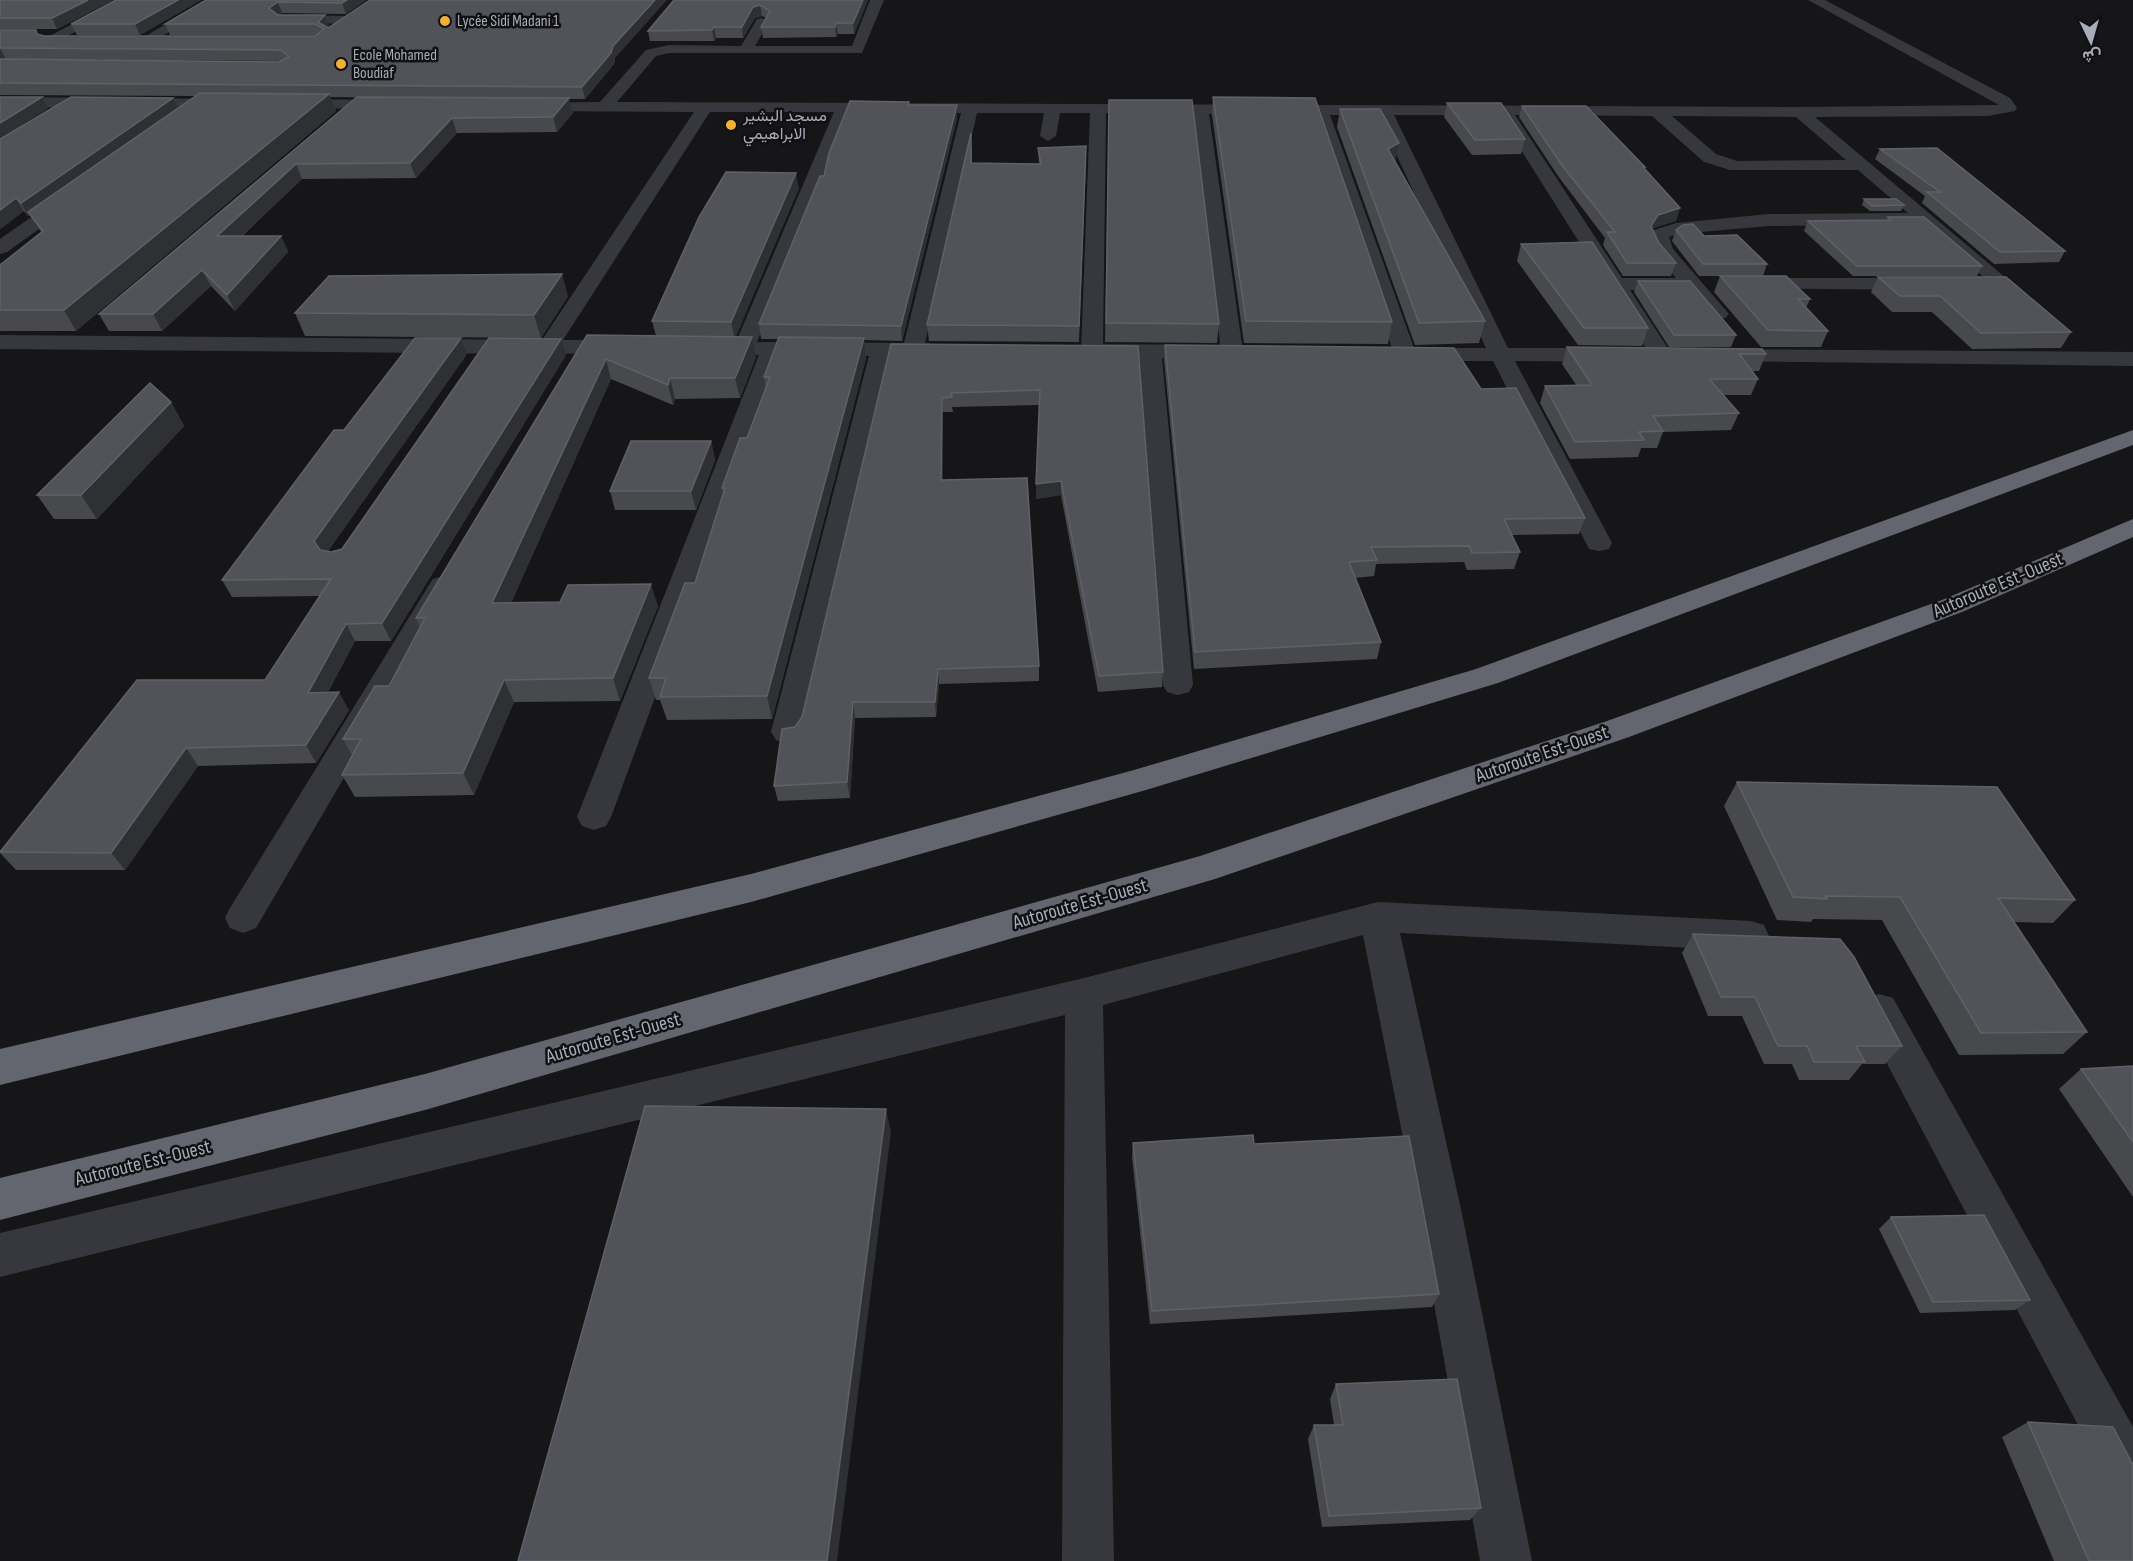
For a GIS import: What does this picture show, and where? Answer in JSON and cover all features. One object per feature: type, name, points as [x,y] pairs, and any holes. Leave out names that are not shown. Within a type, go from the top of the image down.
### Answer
[{"type":"highway","points":[[0,1067],[752,888],[1134,782],[1487,676],[2133,437]]},
{"type":"highway","name":"Autoroute Est-Ouest","points":[[0,1199],[425,1092],[1203,869],[1618,729],[1897,627],[1952,606],[2133,526]]},
{"type":"street","points":[[2,67],[128,0]]},
{"type":"street","points":[[135,66],[98,66],[216,0]]},
{"type":"street","points":[[605,106],[651,53],[669,49],[856,50],[877,0]]},
{"type":"street","points":[[511,106],[1800,112],[1988,111],[2009,108],[2004,102],[1815,0]]},
{"type":"street","points":[[272,12],[354,17],[327,36]]},
{"type":"street","points":[[94,18],[127,18]]},
{"type":"street","points":[[160,18],[217,19]]},
{"type":"street","points":[[745,50],[762,22]]},
{"type":"street","points":[[30,35],[85,41]]},
{"type":"street","points":[[120,41],[175,41]]},
{"type":"street","points":[[2,67],[38,65]]},
{"type":"street","points":[[583,106],[598,88]]},
{"type":"street","points":[[0,102],[202,104],[239,102]]},
{"type":"street","points":[[46,120],[73,103]]},
{"type":"street","points":[[173,124],[202,104]]},
{"type":"street","points":[[277,104],[404,105]]},
{"type":"street","points":[[331,127],[356,105]]},
{"type":"street","points":[[548,347],[705,107]]},
{"type":"street","points":[[744,348],[844,107]]},
{"type":"street","points":[[913,350],[970,108]]},
{"type":"street","points":[[1048,136],[1053,108]]},
{"type":"street","points":[[1092,351],[1098,108]]},
{"type":"street","points":[[1200,109],[1232,352]]},
{"type":"street","points":[[1320,109],[1405,354]]},
{"type":"street","points":[[1383,109],[1500,354],[1599,543]]},
{"type":"street","points":[[1504,110],[1662,356]]},
{"type":"street","points":[[1655,110],[1710,158],[1718,162],[1736,166],[1864,165]]},
{"type":"street","points":[[1800,112],[2038,314]]},
{"type":"street","points":[[0,248],[87,186]]},
{"type":"street","points":[[1754,356],[1664,251],[1659,240],[1661,234],[1676,229],[1769,220],[1925,218]]},
{"type":"street","points":[[1616,284],[1943,284]]},
{"type":"street","points":[[1967,284],[2003,284]]},
{"type":"street","points":[[79,343],[96,328]]},
{"type":"street","points":[[1635,355],[1649,334]]},
{"type":"street","points":[[2064,336],[2091,359]]},
{"type":"street","points":[[0,342],[480,356],[548,347],[642,347]]},
{"type":"street","points":[[567,378],[585,347]]},
{"type":"street","points":[[687,348],[960,350]]},
{"type":"street","points":[[594,817],[772,349]]},
{"type":"street","points":[[787,732],[882,349]]},
{"type":"street","points":[[1068,351],[1255,352]]},
{"type":"street","points":[[1150,351],[1178,685]]},
{"type":"street","points":[[1382,353],[2133,359]]},
{"type":"street","points":[[243,918],[457,561]]},
{"type":"street","points":[[1378,917],[1440,1214],[1506,1561]]},
{"type":"street","points":[[0,1255],[1084,994],[1378,917],[1788,938]]},
{"type":"street","points":[[1860,975],[2133,1477]]},
{"type":"street","points":[[1084,994],[1088,1561]]},
{"type":"building","points":[[0,0],[88,0],[52,18],[0,18]]},
{"type":"building","points":[[116,0],[178,0],[135,24],[71,24]]},
{"type":"building","points":[[206,0],[347,0],[342,3],[278,2],[269,8],[278,15],[325,15],[318,22],[328,28],[370,0],[655,0],[613,46],[611,53],[582,87],[0,83],[0,59],[279,62],[289,57],[281,50],[0,48],[0,30],[36,30],[37,34],[44,36],[315,36],[324,29],[315,24],[165,24]]},
{"type":"building","points":[[674,0],[863,0],[853,23],[836,23],[835,27],[761,27],[770,11],[760,5],[753,7],[742,27],[648,31]]},
{"type":"building","points":[[200,93],[329,94],[64,310],[0,310],[0,265],[43,231],[28,212]]},
{"type":"building","points":[[0,97],[42,97],[0,123]]},
{"type":"building","points":[[71,97],[173,98],[21,203],[16,198],[0,210],[0,139]]},
{"type":"building","points":[[357,97],[569,98],[553,117],[452,118],[410,163],[296,164],[217,236],[281,236],[227,295],[202,270],[153,314],[99,314]]},
{"type":"building","points":[[1213,97],[1315,98],[1392,322],[1246,321]]},
{"type":"building","points":[[1109,100],[1192,100],[1219,324],[1106,323]]},
{"type":"building","points":[[850,101],[909,102],[908,105],[957,105],[901,326],[759,324],[820,176],[824,176],[829,153]]},
{"type":"building","points":[[1447,103],[1501,103],[1525,139],[1475,140]]},
{"type":"building","points":[[1522,106],[1586,106],[1645,167],[1643,167],[1680,208],[1658,215],[1651,226],[1659,243],[1676,263],[1627,263],[1607,232],[1615,232],[1561,164]]},
{"type":"building","points":[[1340,109],[1380,109],[1399,143],[1388,149],[1485,321],[1419,323]]},
{"type":"building","points":[[971,133],[971,163],[1041,164],[1038,148],[1086,146],[1079,326],[927,325]]},
{"type":"building","points":[[1937,148],[2065,251],[2000,252],[1927,192],[1940,192],[1880,149]]},
{"type":"building","points":[[726,172],[796,173],[731,322],[652,321],[699,217]]},
{"type":"building","points":[[1864,199],[1896,199],[1904,205],[1872,206]]},
{"type":"building","points":[[1888,217],[1924,217],[1982,266],[1857,266],[1808,221],[1891,220]]},
{"type":"building","points":[[1693,224],[1704,236],[1737,235],[1767,264],[1703,264],[1676,230],[1683,225]]},
{"type":"building","points":[[1592,242],[1648,328],[1584,328],[1521,244]]},
{"type":"building","points":[[562,274],[534,315],[295,313],[329,276]]},
{"type":"building","points":[[1720,276],[1786,276],[1810,299],[1798,299],[1828,331],[1768,330]]},
{"type":"building","points":[[1878,277],[2006,277],[2071,332],[1981,333],[1940,296],[1900,296]]},
{"type":"building","points":[[1638,281],[1690,281],[1736,335],[1674,335]]},
{"type":"building","points":[[587,335],[752,337],[735,378],[670,378],[668,385],[606,359],[492,603],[560,602],[568,585],[651,584],[613,678],[504,680],[463,773],[342,775],[361,739],[343,739],[375,686],[389,686],[425,618],[416,618]]},
{"type":"building","points":[[779,337],[864,338],[767,696],[660,697],[666,678],[649,678],[685,583],[695,583],[725,488],[722,488],[740,438],[747,438],[770,377],[764,377]]},
{"type":"building","points":[[415,338],[461,338],[314,541],[320,550],[331,552],[342,549],[489,338],[561,339],[382,623],[346,624],[308,693],[339,692],[306,745],[186,748],[111,853],[0,852],[137,680],[265,680],[331,579],[222,580],[334,430],[344,430]]},
{"type":"building","points":[[891,344],[1138,346],[1163,672],[1099,676],[1061,481],[1036,484],[1040,390],[951,393],[952,397],[942,398],[941,480],[1027,478],[1039,666],[938,669],[935,702],[853,702],[847,782],[774,786],[782,729],[795,727],[802,717]]},
{"type":"building","points":[[1165,345],[1454,348],[1481,389],[1516,388],[1585,518],[1504,519],[1520,552],[1472,553],[1469,546],[1371,547],[1377,560],[1349,562],[1381,642],[1195,652]]},
{"type":"building","points":[[1567,347],[1762,349],[1766,354],[1739,354],[1758,379],[1709,379],[1739,413],[1653,416],[1663,431],[1639,432],[1644,440],[1575,442],[1545,386],[1592,385]]},
{"type":"building","points":[[150,383],[171,402],[81,495],[37,495]]},
{"type":"building","points":[[631,441],[711,441],[691,491],[610,491]]},
{"type":"building","points":[[1737,782],[1997,787],[2075,900],[1998,898],[2087,1032],[1981,1033],[1900,897],[1825,896],[1827,899],[1793,897]]},
{"type":"building","points":[[1693,934],[1840,939],[1854,957],[1902,1046],[1856,1046],[1865,1062],[1814,1062],[1807,1046],[1778,1046],[1755,997],[1721,997]]},
{"type":"building","points":[[2133,1066],[2133,1142],[2081,1069]]},
{"type":"building","points":[[645,1106],[886,1109],[827,1561],[518,1561]]},
{"type":"building","points":[[1253,1135],[1254,1144],[1409,1136],[1439,1294],[1152,1311],[1133,1143]]},
{"type":"building","points":[[1984,1215],[2030,1300],[1933,1302],[1891,1217]]},
{"type":"building","points":[[1457,1379],[1481,1508],[1329,1516],[1314,1425],[1343,1425],[1336,1384]]},
{"type":"building","points":[[2028,1422],[2113,1427],[2133,1465],[2133,1561],[2089,1561]]},
{"type":"place","name":"Lycée Sidi Madani 1","points":[[445,21]]},
{"type":"place","name":"Ecole Mohamed Boudiaf","points":[[341,64]]},
{"type":"place","name":"مسجد البشير الابراهيمي","points":[[731,125]]}]
